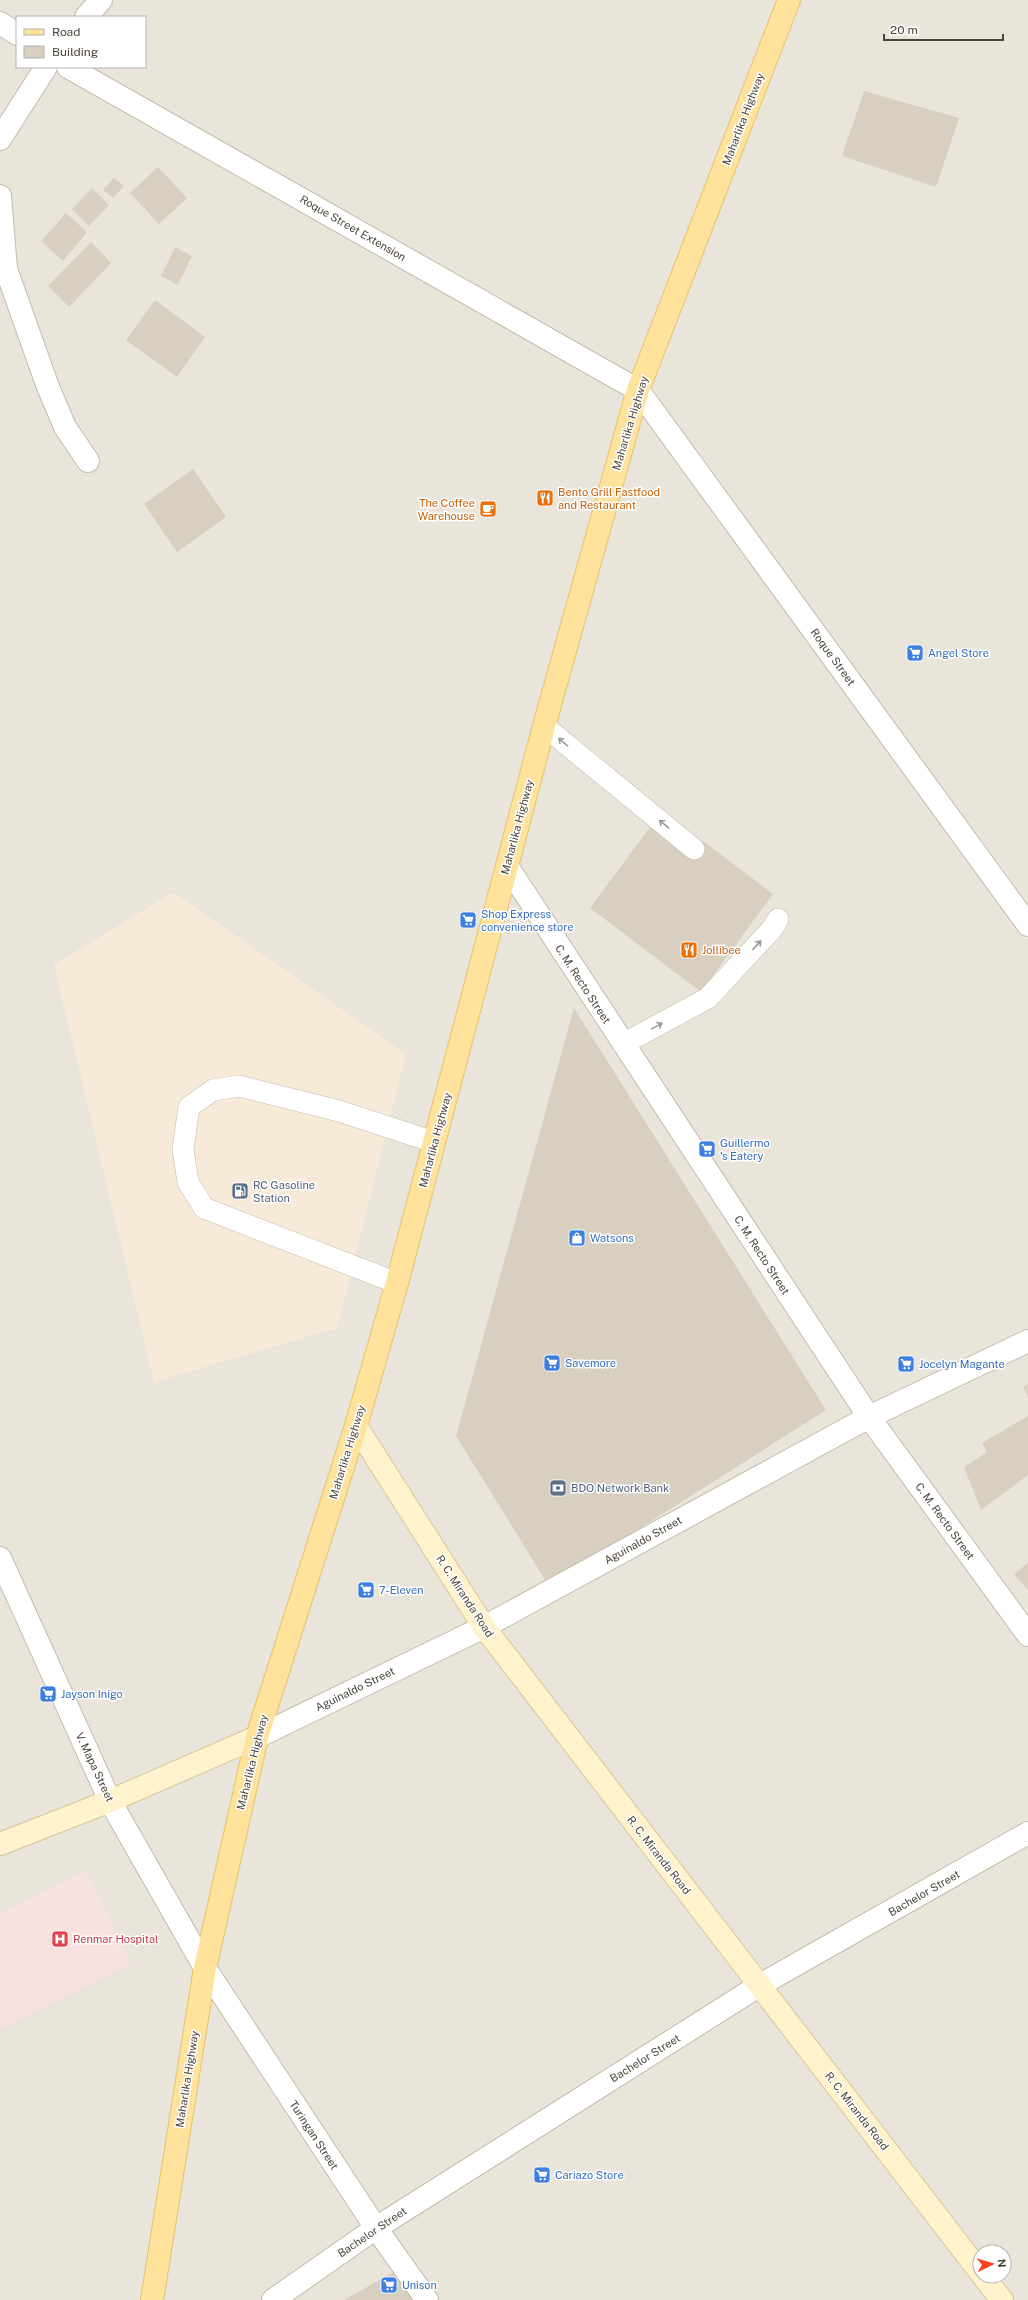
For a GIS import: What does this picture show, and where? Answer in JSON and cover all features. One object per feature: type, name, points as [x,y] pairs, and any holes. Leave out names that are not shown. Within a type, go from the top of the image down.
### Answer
[{"type":"main road","name":"Maharlika Highway","points":[[152,2300],[205,1968],[257,1737],[356,1426],[434,1142],[544,726],[638,390],[789,0]]},
{"type":"main road","name":"R. C. Miranda Road","points":[[356,1426],[484,1627],[972,2262]]},
{"type":"main road","points":[[0,1844],[110,1801],[257,1737]]},
{"type":"main road","points":[[989,2284],[1002,2300]]},
{"type":"street","points":[[87,16],[101,0]]},
{"type":"street","points":[[0,22],[16,33]]},
{"type":"street","points":[[0,139],[45,68]]},
{"type":"street","name":"Roque Street Extension","points":[[70,68],[638,390]]},
{"type":"street","points":[[0,196],[6,269],[48,387],[65,427],[88,462]]},
{"type":"street","name":"Roque Street","points":[[638,390],[1028,925]]},
{"type":"street","name":"C. M. Recto Street","points":[[507,866],[869,1417],[1028,1635]]},
{"type":"street","name":"Aguinaldo Street","points":[[257,1737],[484,1627],[869,1417],[1028,1341]]},
{"type":"street","name":"V. Mapa Street","points":[[0,1558],[110,1801],[205,1968]]},
{"type":"street","name":"Bachelor Street","points":[[274,2300],[376,2228],[760,1985],[1028,1834]]},
{"type":"street","name":"Turingan Street","points":[[205,1968],[376,2228],[427,2300]]},
{"type":"lane","points":[[544,726],[694,849]]},
{"type":"lane","points":[[623,1044],[708,998],[772,929],[778,919]]},
{"type":"lane","points":[[396,1282],[204,1208],[188,1182],[183,1149],[189,1107],[213,1090],[239,1086],[338,1111],[434,1142]]},
{"type":"shaded area","points":[[0,0],[1028,0],[1028,2300],[0,2300]]},
{"type":"shaded area","name":"RC Gasoline Station","points":[[173,892],[406,1054],[337,1328],[154,1382],[54,965]]},
{"type":"shaded area","name":"Renmar Hospital","points":[[87,1871],[132,1963],[0,2029],[0,1915]]},
{"type":"building","points":[[864,91],[959,118],[936,187],[842,156]]},
{"type":"building","points":[[158,167],[187,198],[159,224],[130,193]]},
{"type":"building","points":[[114,178],[124,186],[113,198],[103,190]]},
{"type":"building","points":[[92,188],[109,205],[89,226],[72,209]]},
{"type":"building","points":[[66,213],[87,232],[63,261],[41,241]]},
{"type":"building","points":[[91,242],[111,263],[69,307],[48,286]]},
{"type":"building","points":[[175,247],[192,256],[178,285],[161,276]]},
{"type":"building","points":[[155,300],[205,337],[177,377],[126,340]]},
{"type":"building","points":[[193,469],[226,517],[177,552],[144,504]]},
{"type":"building","name":"Jollibee","points":[[650,827],[690,858],[703,841],[773,894],[701,992],[590,908]]},
{"type":"building","points":[[574,1008],[826,1410],[549,1586],[456,1436]]},
{"type":"building","points":[[1028,1384],[1028,1397],[1023,1387]]},
{"type":"building","points":[[1028,1416],[1028,1475],[981,1510],[964,1467],[987,1452],[982,1443]]},
{"type":"building","points":[[1028,1563],[1028,1590],[1014,1574]]},
{"type":"building","name":"Unison","points":[[397,2270],[418,2300],[344,2300]]},
{"type":"place","name":"Bento Grill Fastfood and Restaurant","points":[[545,498]]},
{"type":"place","name":"The Coffee Warehouse","points":[[488,509]]},
{"type":"place","name":"Angel Store","points":[[915,653]]},
{"type":"place","name":"Shop Express convenience store","points":[[468,920]]},
{"type":"place","name":"Jollibee","points":[[689,950]]},
{"type":"place","name":"Guillermo 's Eatery","points":[[707,1149]]},
{"type":"place","name":"RC Gasoline Station","points":[[240,1191]]},
{"type":"place","name":"Watsons","points":[[577,1238]]},
{"type":"place","name":"Savemore","points":[[552,1363]]},
{"type":"place","name":"Jocelyn Magante","points":[[906,1364]]},
{"type":"place","name":"BDO Network Bank","points":[[558,1488]]},
{"type":"place","name":"7-Eleven","points":[[366,1590]]},
{"type":"place","name":"Jayson Inigo","points":[[48,1694]]},
{"type":"place","name":"Renmar Hospital","points":[[60,1939]]},
{"type":"place","name":"Cariazo Store","points":[[542,2175]]},
{"type":"place","name":"Unison","points":[[389,2285]]}]
